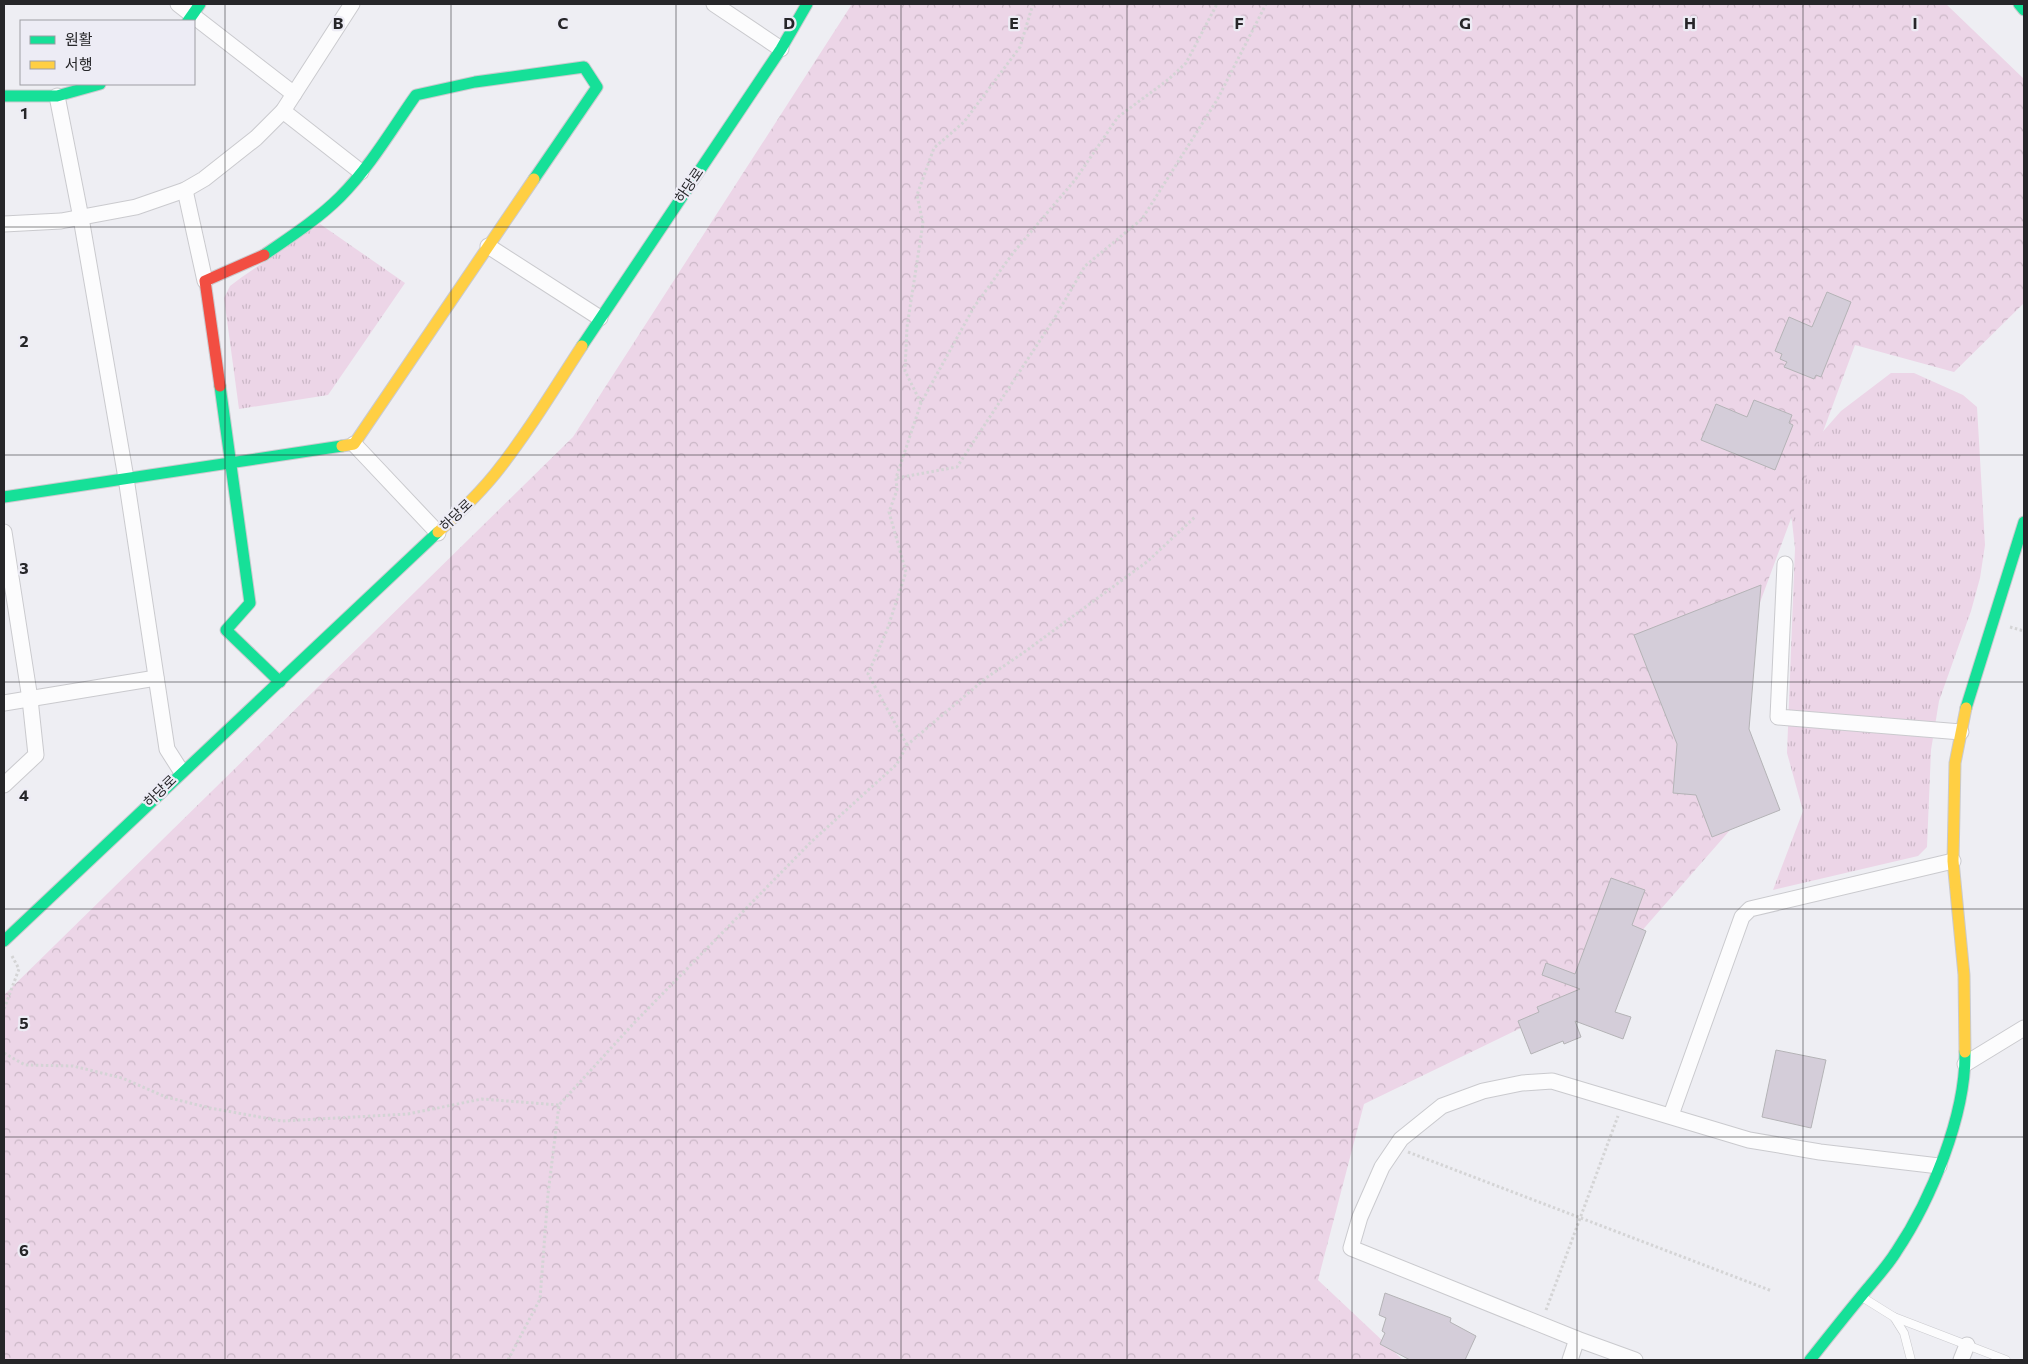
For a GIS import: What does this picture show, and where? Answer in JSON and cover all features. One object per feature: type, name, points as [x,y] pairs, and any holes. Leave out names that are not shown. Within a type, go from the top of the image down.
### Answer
[{"type":"street","points":[[178,4],[193,13],[294,94]]},
{"type":"street","points":[[4,224],[80,218],[136,208],[185,190],[204,179],[256,138],[283,111],[352,4]]},
{"type":"street","points":[[714,4],[781,49]]},
{"type":"street","name":"하당로","points":[[4,941],[182,771],[280,682],[438,533],[494,475],[527,430],[781,49],[807,4]]},
{"type":"street","points":[[2019,4],[2024,10]]},
{"type":"street","points":[[4,497],[354,444],[597,87],[584,67],[475,82],[416,95],[361,172],[320,216],[261,258],[205,281]]},
{"type":"street","points":[[4,96],[57,96],[98,85]]},
{"type":"street","points":[[57,96],[126,478],[167,749],[182,771]]},
{"type":"street","points":[[283,111],[361,172]]},
{"type":"street","points":[[185,190],[205,281],[250,603],[226,630],[280,682]]},
{"type":"street","points":[[488,246],[600,318]]},
{"type":"street","points":[[354,444],[438,533]]},
{"type":"street","points":[[1810,1360],[1896,1253],[1920,1210],[1940,1166],[1958,1112],[1965,1064],[1964,975],[1954,861],[1955,763],[1968,697],[2024,522]]},
{"type":"street","points":[[4,532],[9,603],[30,698],[36,755],[4,785]]},
{"type":"street","points":[[1785,564],[1778,717],[1961,732]]},
{"type":"street","points":[[4,703],[156,678]]},
{"type":"street","points":[[1670,1115],[1742,917],[1750,909],[1954,861]]},
{"type":"street","points":[[1965,1064],[2024,1028]]},
{"type":"street","points":[[1635,1360],[1577,1339],[1351,1248],[1360,1217],[1382,1167],[1401,1139],[1442,1106],[1483,1091],[1522,1083],[1552,1081],[1749,1140],[1820,1152],[1940,1166]]},
{"type":"street","points":[[1570,1360],[1577,1339]]},
{"type":"street","points":[[1961,1360],[1967,1345]]},
{"type":"lane","points":[[1861,1296],[1894,1317],[2006,1360]]},
{"type":"lane","points":[[1894,1317],[1904,1333],[1911,1360]]},
{"type":"path","points":[[921,403],[905,371],[907,327],[923,223],[917,195],[934,148],[964,122],[1020,47],[1033,4]]},
{"type":"path","points":[[907,745],[868,674],[888,630],[906,572],[889,512],[897,490],[896,478],[921,403],[974,306],[1075,180],[1118,117],[1169,79],[1186,63],[1217,4]]},
{"type":"path","points":[[896,478],[957,467],[1054,319],[1085,266],[1142,219],[1217,100],[1266,4]]},
{"type":"path","points":[[508,1360],[540,1298],[548,1194],[559,1105],[634,1023],[812,842],[897,764],[907,745],[986,678],[1024,653],[1148,560],[1196,516]]},
{"type":"path","points":[[4,1009],[19,969],[14,958],[9,953]]},
{"type":"path","points":[[4,1053],[25,1065],[73,1066],[122,1078],[166,1097],[210,1108],[282,1120],[408,1114],[482,1099],[559,1105]]},
{"type":"path","points":[[1540,1324],[1624,1101]]},
{"type":"path","points":[[1396,1147],[1772,1291]]},
{"type":"green space","points":[[852,4],[1946,4],[2024,79],[2024,303],[1954,372],[1855,345],[1731,681],[1752,805],[1583,998],[1364,1104],[1318,1280],[1403,1360],[4,1360],[4,995],[573,437]]},
{"type":"green space","points":[[320,224],[405,283],[328,395],[239,409],[224,298],[230,286]]},
{"type":"green space","points":[[1891,373],[1914,373],[1963,395],[1977,407],[1985,545],[1980,578],[1971,611],[1939,701],[1931,750],[1927,847],[1918,856],[1773,890],[1803,811],[1787,753],[1795,548],[1789,495],[1804,453],[1841,411]]},
{"type":"building","points":[[1827,292],[1851,302],[1821,377],[1816,375],[1814,379],[1784,367],[1787,362],[1780,359],[1782,354],[1775,351],[1789,317],[1812,327]]},
{"type":"building","points":[[1754,400],[1792,415],[1789,423],[1793,425],[1775,470],[1701,440],[1716,404],[1747,417]]},
{"type":"building","points":[[1761,585],[1749,729],[1780,810],[1712,837],[1696,795],[1673,793],[1677,744],[1634,635]]},
{"type":"building","points":[[1611,878],[1645,890],[1632,925],[1646,931],[1615,1012],[1631,1017],[1623,1039],[1575,1021],[1581,1037],[1564,1044],[1563,1041],[1531,1054],[1518,1021],[1539,1012],[1537,1007],[1580,989],[1542,975],[1546,963],[1575,974]]},
{"type":"building","points":[[1776,1050],[1826,1060],[1811,1128],[1762,1117]]},
{"type":"building","points":[[1385,1293],[1451,1318],[1450,1322],[1476,1336],[1465,1360],[1410,1360],[1380,1344],[1385,1333],[1382,1331],[1386,1318],[1379,1315]]},
{"type":"traffic: fast","points":[[189,20],[200,4]]},
{"type":"traffic: fast","points":[[582,346],[781,49],[807,4]]},
{"type":"traffic: fast","points":[[2019,4],[2024,10]]},
{"type":"traffic: fast","points":[[264,255],[294,235],[340,197],[371,161],[416,95],[475,82],[584,67],[597,87],[534,179]]},
{"type":"traffic: fast","points":[[4,96],[57,96],[96,85]]},
{"type":"traffic: fast","points":[[220,386],[250,603],[226,630],[280,682]]},
{"type":"traffic: fast","points":[[4,497],[342,446]]},
{"type":"traffic: fast","points":[[1966,708],[2024,522]]},
{"type":"traffic: fast","points":[[4,941],[438,532]]},
{"type":"traffic: fast","points":[[1810,1360],[1890,1262],[1922,1208],[1953,1129],[1960,1103],[1965,1052]]},
{"type":"traffic: slow","points":[[342,446],[354,444],[534,179]]},
{"type":"traffic: slow","points":[[438,532],[468,504],[507,459],[582,346]]},
{"type":"traffic: slow","points":[[1965,1052],[1964,975],[1953,861],[1955,763],[1966,708]]},
{"type":"traffic: jam","points":[[220,386],[205,281],[264,255]]}]
